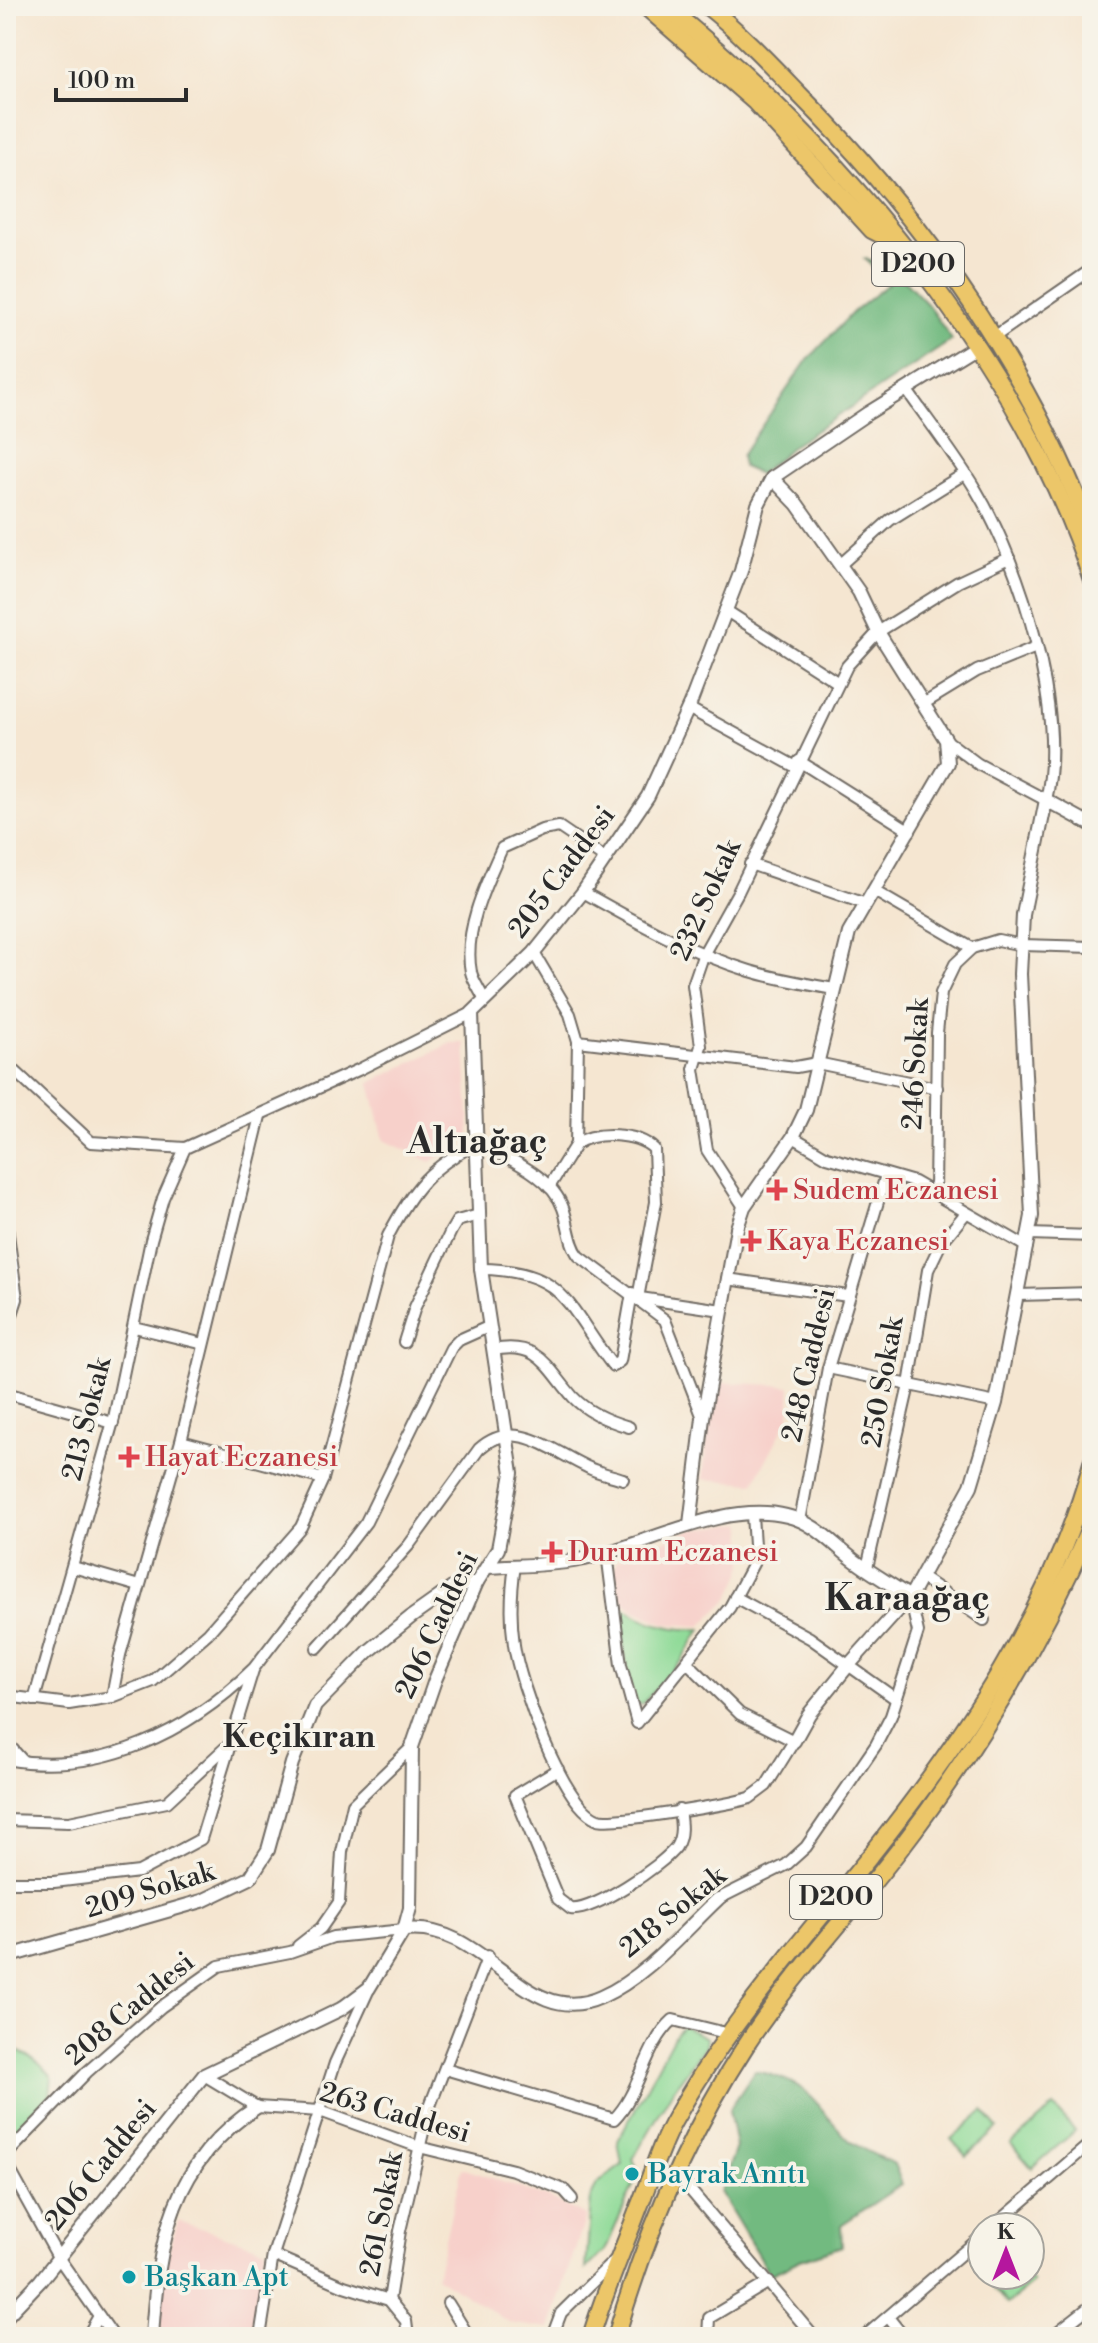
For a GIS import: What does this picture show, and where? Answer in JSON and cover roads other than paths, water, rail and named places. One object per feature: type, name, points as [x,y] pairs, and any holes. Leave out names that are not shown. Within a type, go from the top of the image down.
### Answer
[{"type":"highway","points":[[645,6],[755,102],[872,230],[904,247]]},
{"type":"highway","name":"D200","points":[[665,6],[766,97],[833,163],[942,295],[1037,450],[1092,580]]},
{"type":"highway","name":"D200","points":[[707,6],[863,157],[942,257],[994,337],[1033,408],[1092,535]]},
{"type":"highway","points":[[722,6],[858,138],[905,197],[915,223]]},
{"type":"highway","name":"D200","points":[[591,2337],[602,2300],[675,2119],[730,2034],[919,1793],[974,1712],[1027,1626],[1076,1521],[1092,1463]]},
{"type":"highway","name":"D200","points":[[616,2337],[640,2257],[675,2172],[747,2043],[899,1850],[1000,1707],[1052,1612],[1092,1523]]},
{"type":"street","points":[[994,337],[1092,269]]},
{"type":"street","points":[[975,347],[772,478],[797,504],[859,592],[878,632],[946,740],[978,764],[1092,825]]},
{"type":"street","points":[[515,1565],[512,1623],[518,1664],[558,1769],[578,1805],[597,1819],[624,1820],[738,1802],[759,1793],[809,1714],[910,1597],[971,1486],[996,1403],[1032,1216],[1022,945],[1034,846],[1050,783],[1051,707],[1009,558],[964,474],[906,389]]},
{"type":"street","points":[[840,565],[890,520],[964,474]]},
{"type":"street","name":"205 Caddesi","points":[[6,1063],[91,1142],[185,1148],[260,1116],[472,1013],[534,953],[583,892],[648,796],[688,708],[741,571],[758,505],[772,478]]},
{"type":"street","name":"232 Sokak","points":[[744,1207],[707,1150],[694,1069],[701,1046],[693,985],[704,953],[837,682],[878,632],[958,582],[1009,558]]},
{"type":"street","points":[[725,610],[837,682]]},
{"type":"street","points":[[923,704],[977,671],[1036,647]]},
{"type":"street","points":[[688,708],[798,764],[910,831]]},
{"type":"street","points":[[690,1524],[703,1418],[727,1279],[744,1207],[793,1137],[806,1110],[849,933],[948,763],[946,740]]},
{"type":"street","points":[[485,1001],[471,973],[471,951],[481,896],[502,848],[559,827],[606,859]]},
{"type":"street","points":[[750,864],[866,904]]},
{"type":"street","points":[[874,891],[972,948],[998,940],[1022,945],[1092,947]]},
{"type":"street","points":[[583,892],[655,932],[750,971],[834,989]]},
{"type":"street","name":"246 Sokak","points":[[935,1192],[941,993],[955,964],[972,948]]},
{"type":"street","points":[[534,953],[570,1014],[578,1041],[576,1144]]},
{"type":"street","name":"206 Caddesi","points":[[6,2317],[204,2075],[341,2009],[369,1988],[404,1930],[410,1908],[412,1747],[435,1680],[477,1582],[498,1549],[512,1473],[481,1269],[479,1142],[472,1013]]},
{"type":"street","points":[[578,1041],[670,1055],[698,1055],[796,1067],[817,1063],[937,1088]]},
{"type":"street","points":[[112,1697],[139,1586],[181,1441],[260,1116]]},
{"type":"street","points":[[481,1269],[515,1269],[553,1286],[613,1366],[620,1361],[656,1202],[656,1157],[648,1143],[589,1135],[576,1144],[549,1187]]},
{"type":"street","points":[[793,1137],[827,1157],[914,1182],[966,1213],[1028,1241],[1092,1236]]},
{"type":"street","points":[[6,1696],[69,1704],[112,1697],[153,1681],[208,1633],[301,1527],[323,1479],[388,1236],[407,1200],[443,1160],[479,1142],[549,1187],[563,1207],[574,1249],[594,1269],[665,1320],[703,1418]]},
{"type":"street","name":"213 Sokak","points":[[34,1700],[113,1423],[163,1198],[185,1148]]},
{"type":"street","name":"248 Caddesi","points":[[800,1521],[828,1368],[886,1175]]},
{"type":"street","name":"250 Sokak","points":[[867,1568],[909,1385],[928,1270],[941,1243],[966,1213]]},
{"type":"street","points":[[404,1342],[415,1307],[451,1231],[457,1221],[479,1215]]},
{"type":"street","points":[[6,1220],[17,1299],[6,1333]]},
{"type":"street","points":[[727,1279],[773,1283],[848,1296]]},
{"type":"street","points":[[1018,1295],[1092,1293]]},
{"type":"street","points":[[635,1296],[722,1310]]},
{"type":"street","points":[[134,1327],[204,1344]]},
{"type":"street","points":[[6,1759],[86,1760],[134,1748],[174,1730],[209,1707],[254,1668],[366,1522],[445,1357],[459,1340],[488,1327]]},
{"type":"street","points":[[493,1350],[529,1349],[592,1413],[629,1427]]},
{"type":"street","points":[[828,1368],[996,1403]]},
{"type":"street","points":[[6,1393],[113,1423]]},
{"type":"street","points":[[317,1648],[417,1535],[479,1449],[506,1437],[531,1437],[587,1468],[623,1479]]},
{"type":"street","points":[[181,1441],[323,1479]]},
{"type":"street","points":[[607,1553],[621,1665],[637,1723],[688,1663],[735,1597],[755,1560],[752,1515]]},
{"type":"street","points":[[487,1567],[577,1560],[607,1553],[690,1524],[752,1515],[787,1516],[813,1527],[910,1597]]},
{"type":"street","points":[[73,1567],[139,1586]]},
{"type":"street","points":[[921,1577],[984,1620]]},
{"type":"street","name":"209 Sokak","points":[[6,1957],[202,1901],[250,1878],[268,1850],[292,1763],[315,1706],[369,1651],[411,1617],[452,1588],[477,1582]]},
{"type":"street","points":[[735,1597],[810,1638],[896,1699]]},
{"type":"street","name":"218 Sokak","points":[[404,1930],[422,1928],[457,1938],[488,1956],[504,1975],[529,1991],[553,2000],[580,2003],[598,1999],[652,1961],[718,1899],[786,1865],[806,1847],[876,1745],[896,1699],[918,1632],[910,1597]]},
{"type":"street","points":[[688,1663],[740,1714],[794,1741]]},
{"type":"street","points":[[6,1882],[54,1882],[139,1872],[201,1839],[227,1747],[254,1668]]},
{"type":"street","points":[[6,1742],[23,1761]]},
{"type":"street","points":[[6,1820],[69,1822],[167,1802],[227,1747]]},
{"type":"street","points":[[290,1952],[321,1928],[339,1902],[342,1852],[353,1804],[412,1747]]},
{"type":"street","points":[[558,1769],[515,1795],[558,1899],[571,1909],[587,1908],[666,1856],[680,1839],[679,1810]]},
{"type":"street","name":"208 Caddesi","points":[[6,2155],[87,2072],[161,2007],[219,1966],[290,1952],[333,1937],[404,1930]]},
{"type":"street","name":"261 Sokak","points":[[389,2300],[419,2147],[488,1956]]},
{"type":"street","points":[[260,2337],[273,2255],[335,2063],[369,1988]]},
{"type":"street","points":[[445,2069],[614,2119],[626,2107],[653,2049],[673,2020],[730,2034]]},
{"type":"street","name":"263 Caddesi","points":[[204,2075],[257,2107],[320,2111],[419,2147],[513,2170],[564,2190],[572,2199]]},
{"type":"street","points":[[152,2337],[154,2293],[187,2173],[226,2127],[257,2107]]},
{"type":"street","points":[[1012,2211],[1092,2142]]},
{"type":"street","points":[[6,2163],[58,2257],[114,2337]]},
{"type":"street","points":[[675,2172],[814,2337]]},
{"type":"street","points":[[864,2337],[966,2250]]},
{"type":"street","points":[[273,2255],[344,2286],[389,2300],[406,2321],[408,2337]]},
{"type":"street","points":[[552,2337],[561,2313],[621,2255]]},
{"type":"street","points":[[708,2337],[709,2318],[769,2282]]},
{"type":"street","points":[[579,2294],[602,2300]]},
{"type":"street","points":[[448,2303],[469,2337]]},
{"type":"street","points":[[1051,2337],[1092,2305]]},
{"type":"street","points":[[87,2337],[99,2316]]},
{"type":"street","points":[[888,2317],[904,2337]]},
{"type":"place","name":"Sudem Eczanesi","points":[[777,1190]]},
{"type":"place","name":"Kaya Eczanesi","points":[[751,1241]]},
{"type":"place","name":"Hayat Eczanesi","points":[[129,1457]]},
{"type":"place","name":"Durum Eczanesi","points":[[552,1552]]},
{"type":"place","name":"Bayrak Anıtı","points":[[632,2174]]},
{"type":"place","name":"Başkan Apt","points":[[129,2277]]},
{"type":"district","name":"Altıağaç","points":[[477,1142]]},
{"type":"district","name":"Karaağaç","points":[[907,1599]]},
{"type":"district","name":"Keçikıran","points":[[299,1737]]}]
